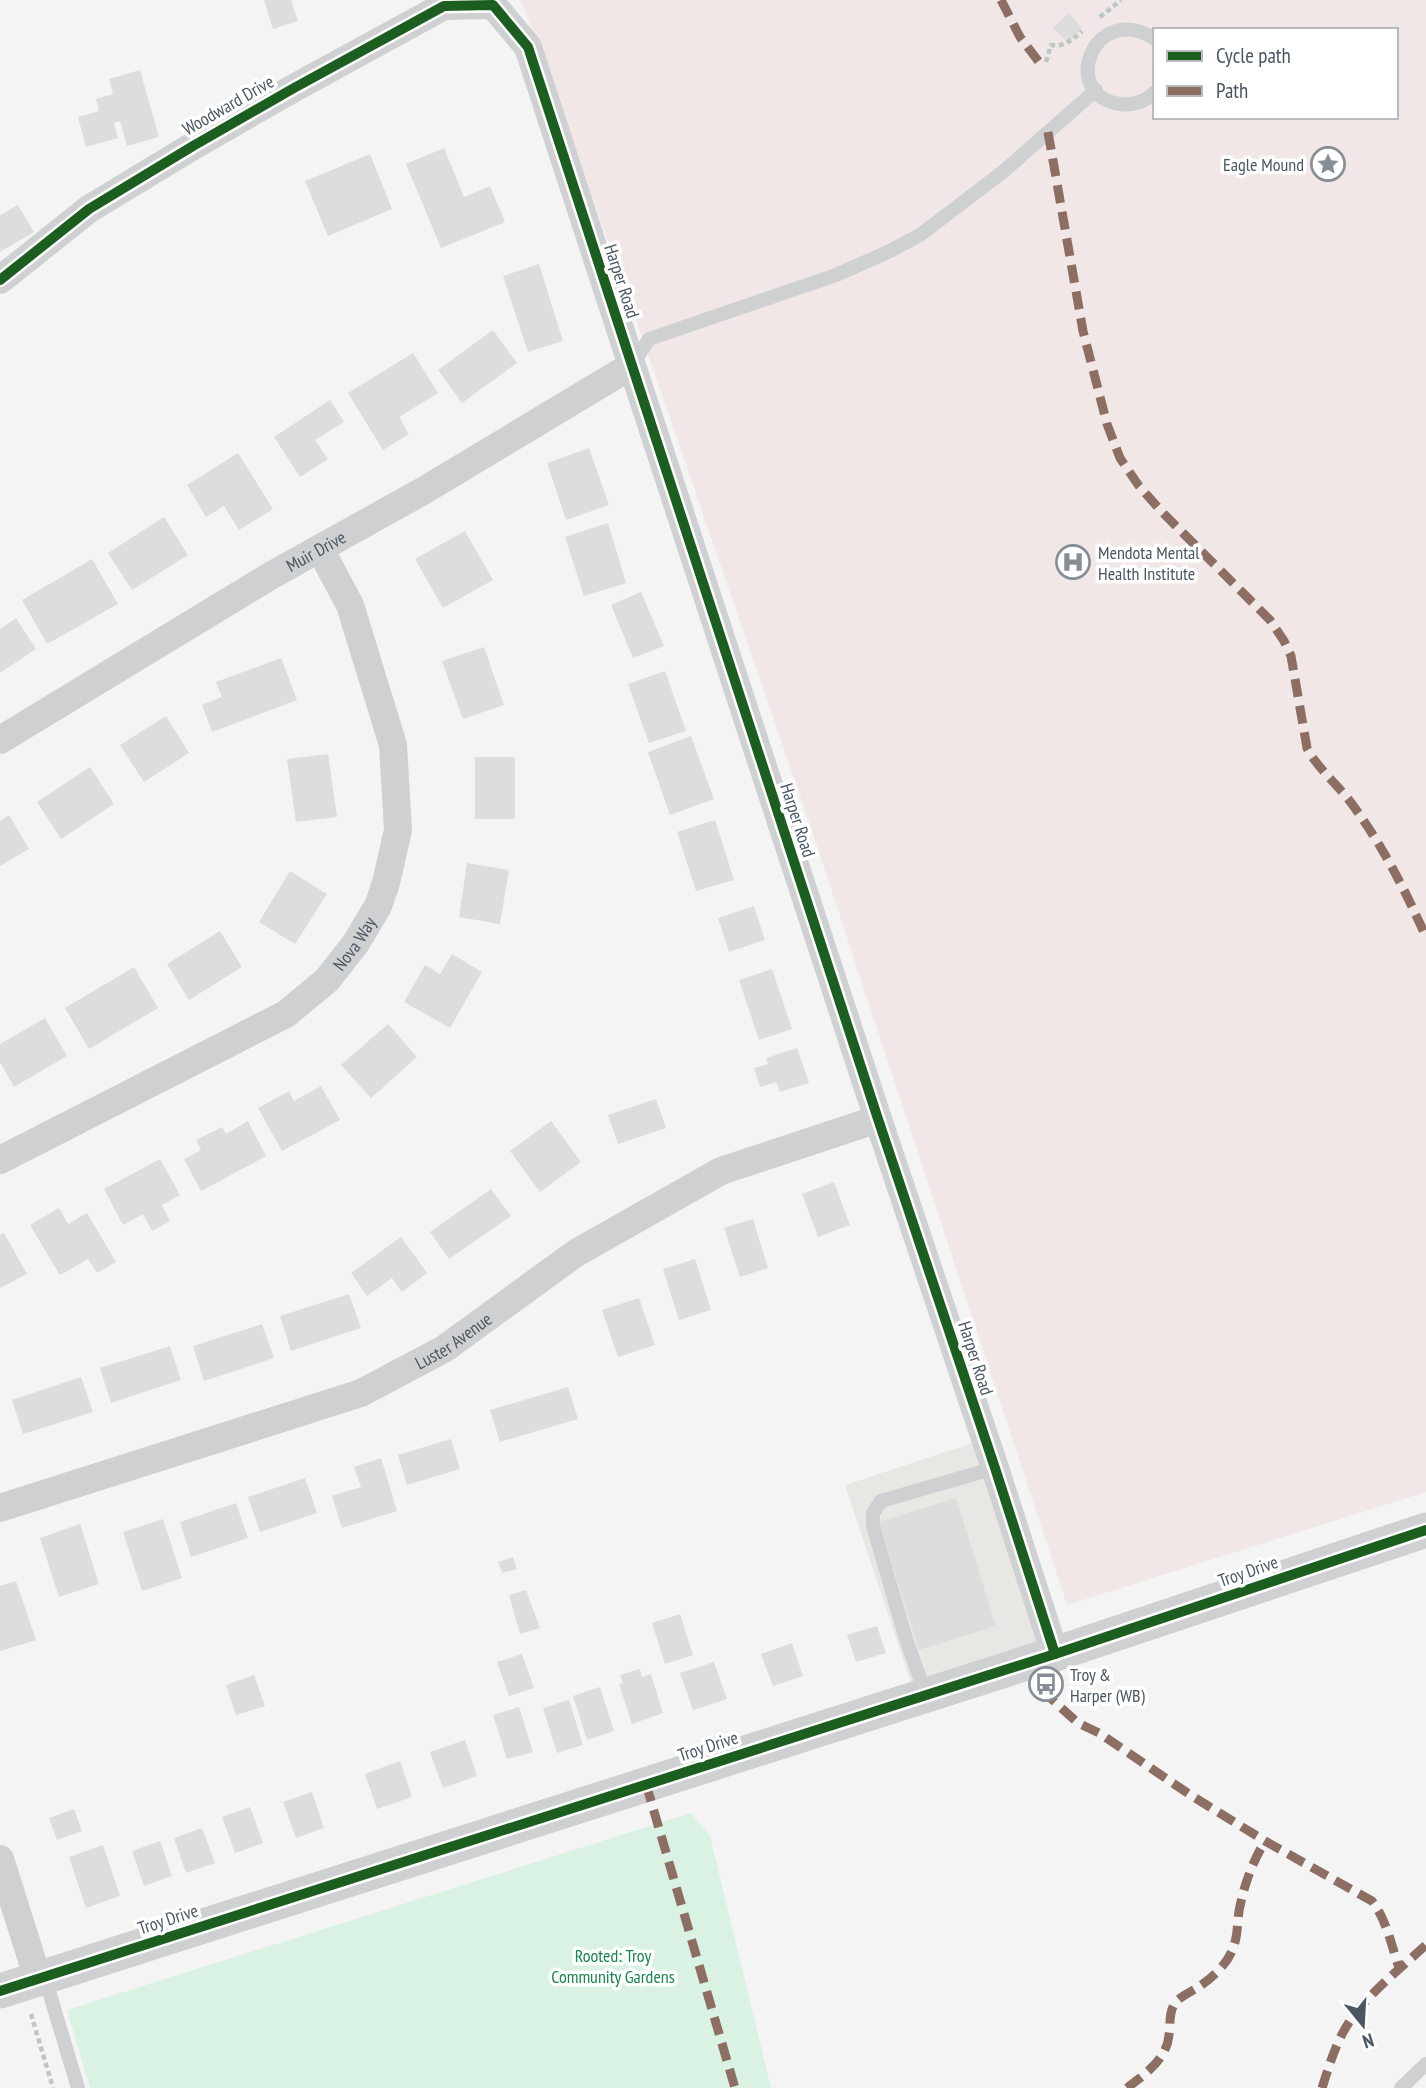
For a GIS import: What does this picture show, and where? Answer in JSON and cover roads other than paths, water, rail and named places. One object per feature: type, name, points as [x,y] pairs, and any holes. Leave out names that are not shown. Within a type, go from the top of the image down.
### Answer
[{"type":"street","name":"Woodward Drive","points":[[0,280],[89,209],[294,88],[444,6],[493,5]]},
{"type":"street","name":"Harper Road","points":[[493,5],[528,47],[1055,1654]]},
{"type":"street","name":"Muir Drive","points":[[0,740],[272,575],[423,491],[631,366]]},
{"type":"street","name":"Nova Way","points":[[0,1160],[286,1014],[327,980],[356,943],[378,906],[393,858],[398,830],[393,745],[350,605],[320,549]]},
{"type":"street","name":"Luster Avenue","points":[[0,1507],[361,1393],[444,1349],[576,1252],[721,1171],[878,1119]]},
{"type":"street","name":"Troy Drive","points":[[0,1991],[926,1696],[1426,1530]]},
{"type":"street","points":[[0,1859],[41,1978]]},
{"type":"lane","points":[[1153,39],[1133,28],[1120,27],[1100,37],[1093,45],[1087,67],[1089,79],[1096,90],[1105,99],[1116,104],[1141,102],[1153,93]]},
{"type":"lane","points":[[631,366],[649,339],[836,275],[890,251],[920,234],[1004,171],[1096,90]]},
{"type":"lane","points":[[926,1696],[906,1639],[873,1525],[873,1513],[881,1501],[995,1468]]},
{"type":"lane","points":[[41,1978],[78,2088]]},
{"type":"lane","points":[[1401,2088],[1426,2064]]},
{"type":"place","name":"Eagle Mound","points":[[1328,164]]},
{"type":"place","name":"Mendota Mental Health Institute","points":[[1073,562]]},
{"type":"place","name":"Troy & Harper (WB)","points":[[1046,1684]]},
{"type":"park label","name":"Rooted: Troy Community Gardens","points":[[613,1965]]}]
